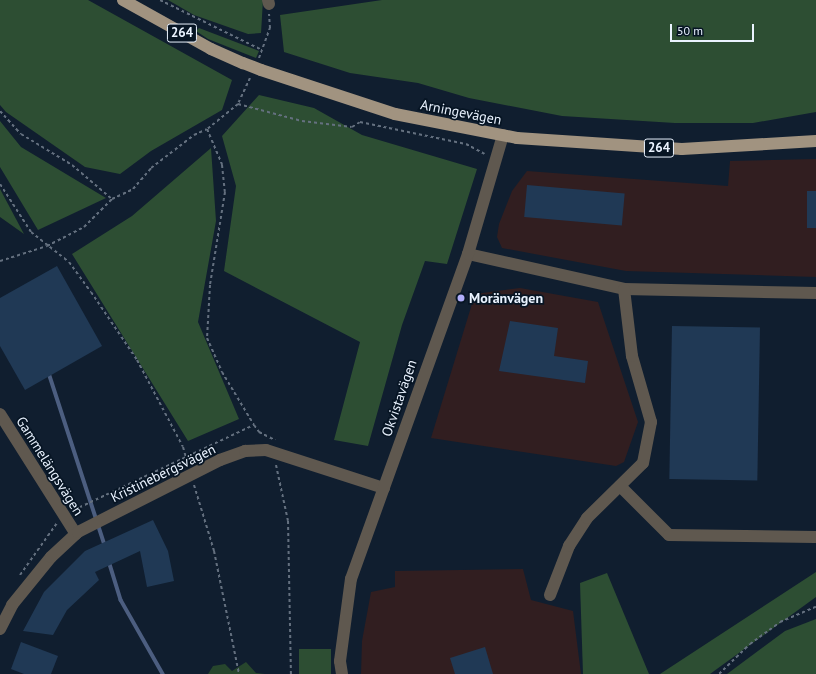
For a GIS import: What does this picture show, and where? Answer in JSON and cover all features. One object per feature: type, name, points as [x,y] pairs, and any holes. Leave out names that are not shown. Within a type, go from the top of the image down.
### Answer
[{"type":"main road","name":"Arningevägen","points":[[123,0],[211,49],[244,63],[395,114],[503,135],[682,149],[816,141]]},
{"type":"street","name":"Okvistavägen","points":[[342,674],[340,661],[351,579],[468,254],[503,135]]},
{"type":"street","points":[[468,254],[624,289],[816,293]]},
{"type":"street","points":[[550,595],[570,546],[587,518],[643,463],[651,422],[632,356],[624,289]]},
{"type":"street","name":"Gammelängsvägen","points":[[0,414],[76,534]]},
{"type":"street","name":"Kristinebergsvägen","points":[[0,628],[12,605],[51,557],[76,534],[220,460],[245,451],[266,450],[384,488]]},
{"type":"street","points":[[620,486],[669,535],[815,537]]},
{"type":"path","points":[[160,0],[262,50]]},
{"type":"path","points":[[0,261],[47,246],[84,227],[112,199],[133,189],[151,168],[194,135],[207,129],[238,104],[257,68],[270,28],[268,2]]},
{"type":"path","points":[[238,104],[302,121],[352,127],[360,122],[466,144],[485,154],[484,162]]},
{"type":"path","points":[[0,111],[22,134],[72,165],[112,199]]},
{"type":"path","points":[[207,129],[222,165],[225,192],[210,285],[207,338],[222,372],[254,425],[259,432],[281,443],[276,464],[288,520],[291,674]]},
{"type":"path","points":[[0,184],[31,232],[69,262],[137,360],[183,447],[214,551],[240,674]]},
{"type":"path","points":[[719,674],[750,644],[780,622],[816,607]]},
{"type":"shaded area","points":[[816,159],[816,277],[626,271],[502,248],[497,237],[499,224],[512,191],[527,171],[728,186],[730,161]]},
{"type":"shaded area","points":[[520,288],[598,302],[638,422],[624,462],[616,466],[431,438],[475,294]]},
{"type":"shaded area","points":[[523,569],[531,600],[573,611],[581,674],[361,674],[362,641],[371,592],[395,587],[395,571]]},
{"type":"green space","points":[[0,0],[88,0],[232,80],[222,110],[151,151],[120,174],[85,167],[6,112],[0,105]]},
{"type":"green space","points":[[168,0],[263,0],[261,33],[248,34],[194,15]]},
{"type":"green space","points":[[382,0],[816,0],[816,112],[753,123],[675,123],[562,116],[469,98],[418,83],[350,73],[284,52],[280,15]]},
{"type":"green space","points":[[199,28],[259,51],[256,58],[208,39],[196,31]]},
{"type":"green space","points":[[259,95],[314,108],[362,135],[477,169],[447,264],[425,261],[402,325],[368,446],[334,440],[360,342],[224,271],[236,186],[222,136]]},
{"type":"green space","points":[[0,121],[21,147],[106,198],[38,230],[0,167]]},
{"type":"green space","points":[[211,148],[216,221],[198,322],[239,419],[188,441],[72,254],[132,216]]},
{"type":"green space","points":[[0,189],[24,234],[0,217]]},
{"type":"green space","points":[[816,572],[816,597],[710,674],[660,674]]},
{"type":"green space","points":[[607,573],[649,674],[583,674],[580,583]]},
{"type":"green space","points":[[816,619],[816,674],[727,674],[785,631]]},
{"type":"green space","points":[[299,649],[331,649],[331,674],[299,674]]},
{"type":"green space","points":[[246,662],[256,673],[265,674],[208,674],[213,666],[225,664],[232,671]]},
{"type":"building","points":[[527,185],[625,194],[622,225],[524,217]]},
{"type":"building","points":[[807,191],[816,191],[816,228],[807,228]]},
{"type":"building","points":[[57,266],[102,346],[25,390],[0,346],[0,298]]},
{"type":"building","points":[[510,321],[558,328],[554,356],[588,361],[585,383],[499,371]]},
{"type":"building","points":[[672,326],[760,328],[757,481],[669,479]]},
{"type":"building","points":[[153,520],[168,551],[174,581],[147,587],[140,551],[95,572],[99,580],[67,610],[53,635],[23,631],[44,592],[85,551]]},
{"type":"building","points":[[21,642],[58,656],[51,674],[24,674],[11,669]]},
{"type":"building","points":[[485,647],[493,674],[455,674],[450,658]]},
{"type":"waterway","points":[[49,373],[105,545]]},
{"type":"waterway","points":[[109,561],[121,600],[163,674]]},
{"type":"place","name":"Moränvägen","points":[[461,298]]}]
